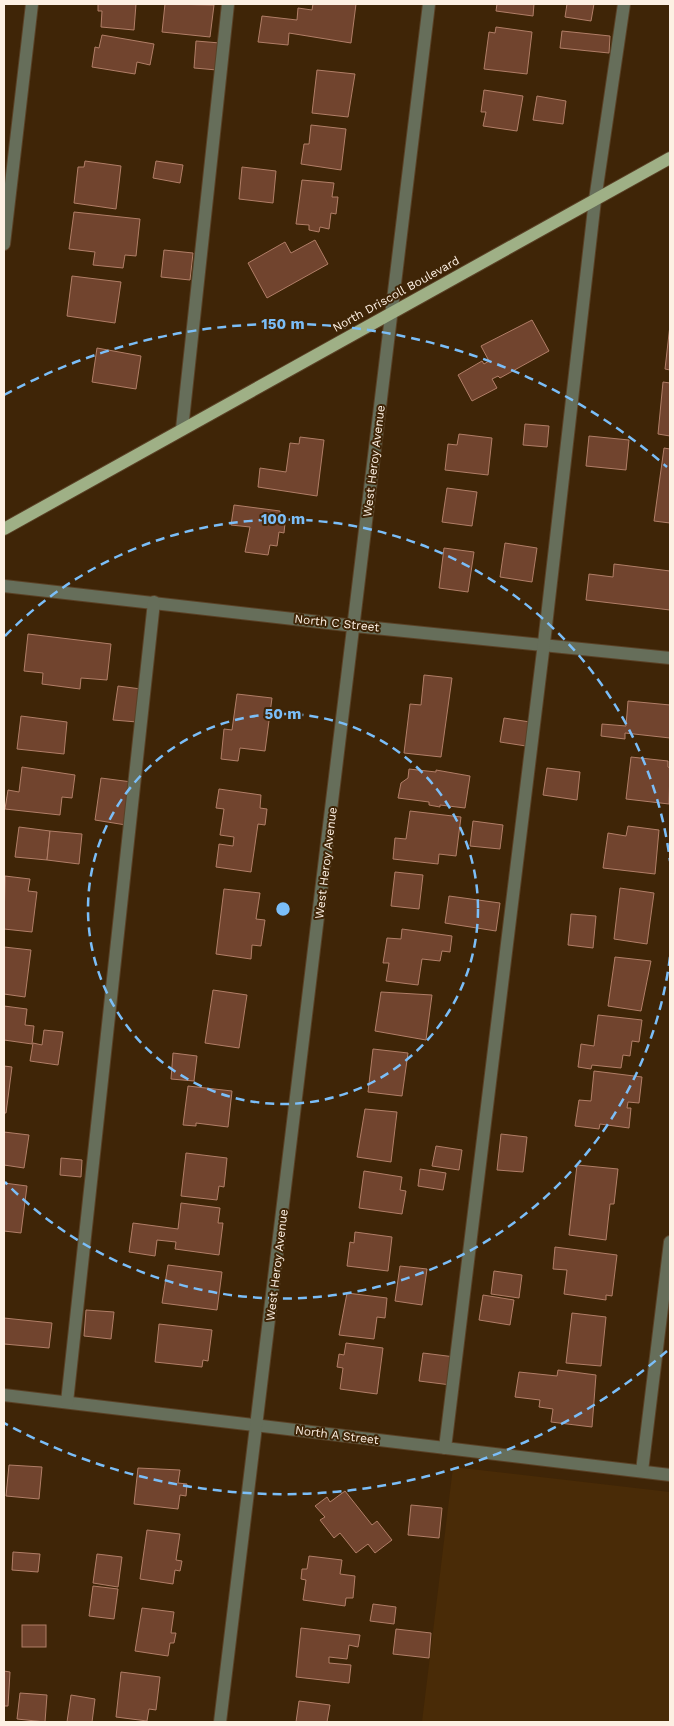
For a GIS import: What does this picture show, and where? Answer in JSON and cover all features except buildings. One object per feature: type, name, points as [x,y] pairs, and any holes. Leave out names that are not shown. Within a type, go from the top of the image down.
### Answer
[{"type":"main road","name":"North Driscoll Boulevard","points":[[4,529],[670,158]]},
{"type":"street","points":[[4,244],[32,4]]},
{"type":"street","points":[[182,429],[228,4]]},
{"type":"street","name":"West Heroy Avenue","points":[[220,1722],[258,1425],[429,4]]},
{"type":"street","points":[[445,1448],[544,644],[595,200],[624,4]]},
{"type":"street","name":"North C Street","points":[[4,586],[355,626],[670,658]]},
{"type":"street","points":[[67,1402],[154,602]]},
{"type":"street","points":[[642,1471],[670,1242]]},
{"type":"street","name":"North A Street","points":[[4,1395],[670,1475]]},
{"type":"shaded area","points":[[453,1467],[670,1492],[670,1722],[422,1722]]}]
